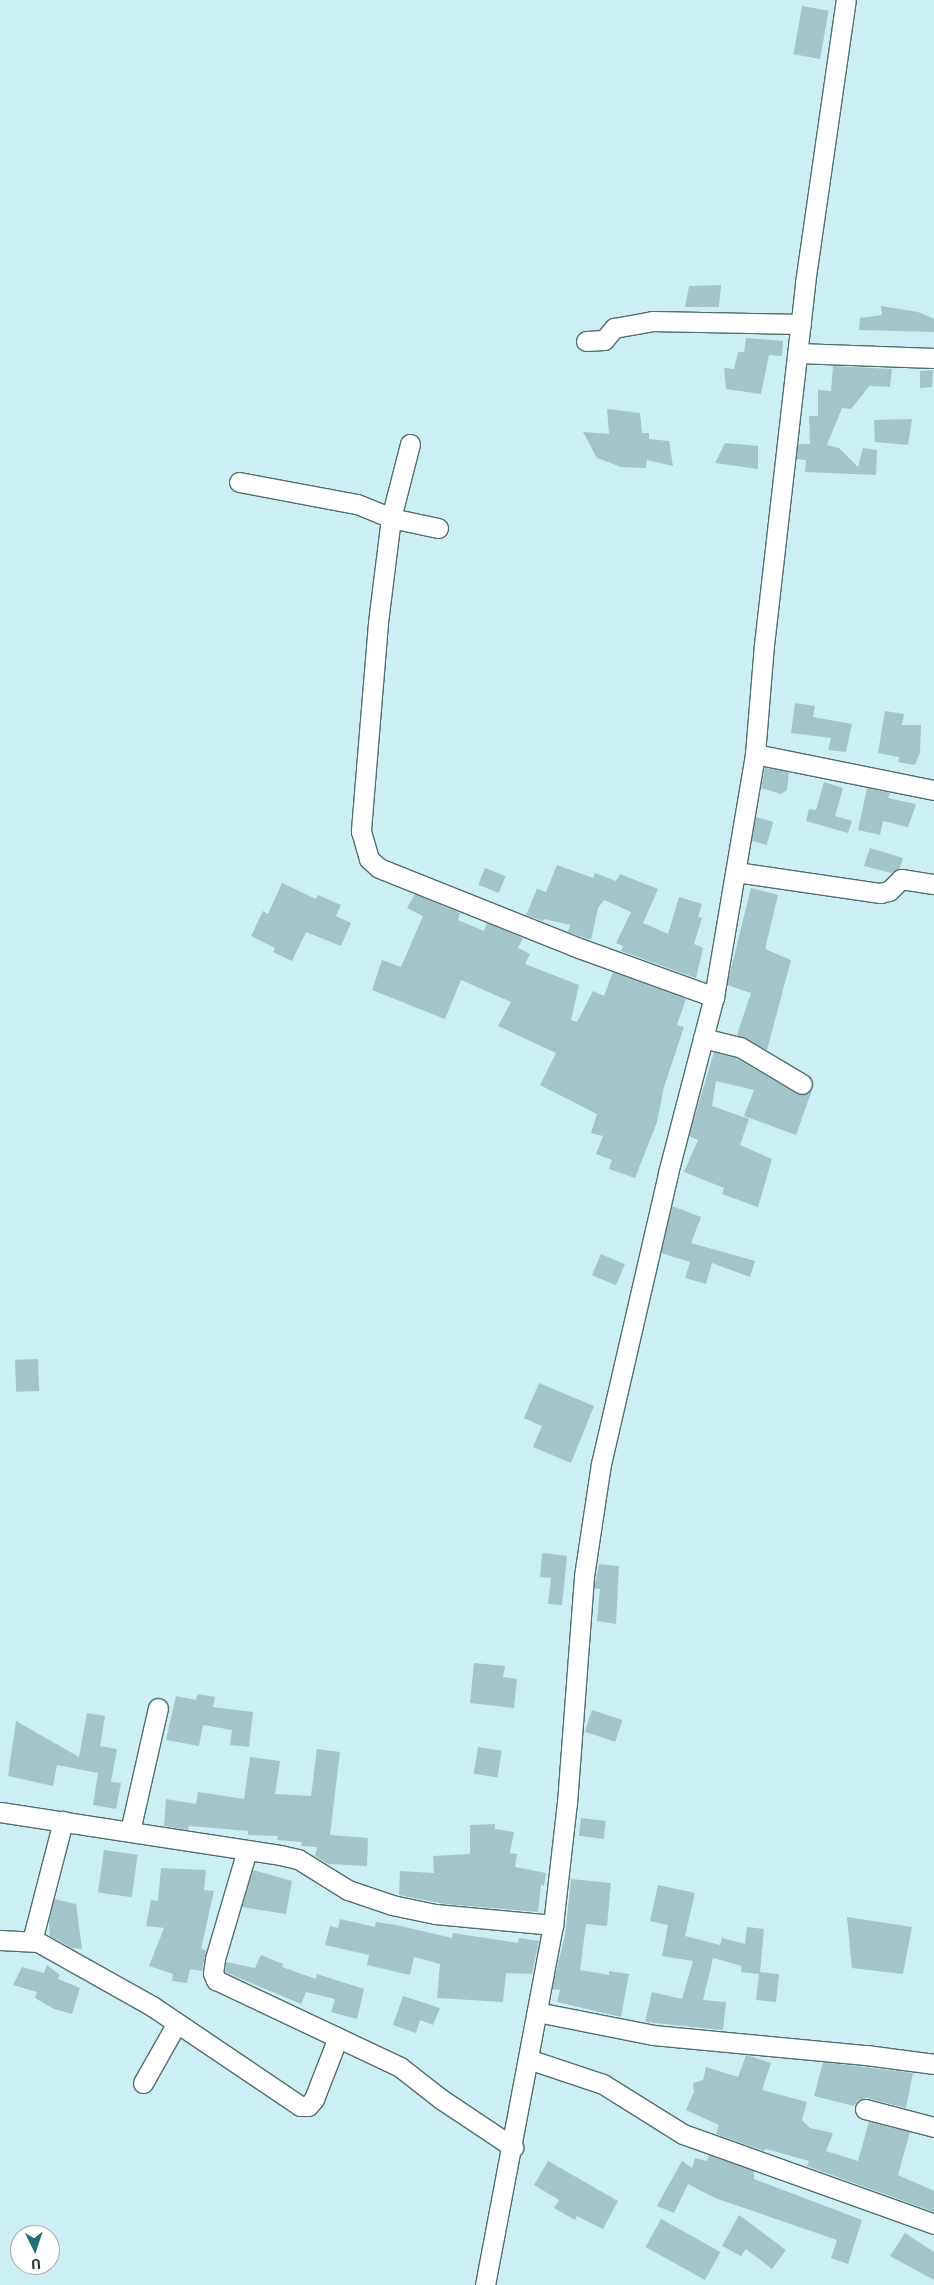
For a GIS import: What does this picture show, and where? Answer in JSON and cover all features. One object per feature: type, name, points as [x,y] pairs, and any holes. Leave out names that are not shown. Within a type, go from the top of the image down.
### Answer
[{"type":"street","points":[[485,2285],[553,1925],[567,1803],[584,1576],[601,1464],[668,1174],[714,997],[755,754],[764,645],[800,324],[846,0]]},
{"type":"street","points":[[586,341],[604,340],[614,328],[652,321],[800,324]]},
{"type":"street","points":[[797,353],[934,358]]},
{"type":"street","points":[[410,444],[391,518],[378,623],[361,831],[369,859],[379,868],[551,937],[714,997]]},
{"type":"street","points":[[239,482],[357,504],[391,518],[438,528]]},
{"type":"street","points":[[755,754],[934,790]]},
{"type":"street","points":[[736,872],[880,893],[889,891],[901,879],[934,884]]},
{"type":"street","points":[[703,1038],[740,1047],[802,1084]]},
{"type":"street","points":[[130,1831],[158,1708]]},
{"type":"street","points":[[0,1812],[130,1831],[298,1860],[348,1890],[392,1905],[436,1914],[553,1925]]},
{"type":"street","points":[[32,1941],[63,1821]]},
{"type":"street","points":[[247,1850],[215,1958],[214,1977],[400,2066],[441,2099],[512,2147]]},
{"type":"street","points":[[0,1940],[32,1941],[177,2023],[300,2106],[308,2106],[314,2099],[338,2037]]},
{"type":"street","points":[[537,2012],[653,2035],[866,2055],[934,2064]]},
{"type":"street","points":[[142,2082],[177,2023]]},
{"type":"street","points":[[528,2060],[603,2084],[683,2134],[934,2224]]},
{"type":"street","points":[[865,2109],[934,2127]]},
{"type":"building","points":[[802,6],[829,11],[820,59],[793,54]]},
{"type":"building","points":[[721,285],[719,307],[685,307],[689,286]]},
{"type":"building","points":[[881,306],[918,312],[934,319],[934,332],[859,330],[860,318],[882,315]]},
{"type":"building","points":[[746,338],[783,341],[782,356],[769,355],[761,394],[726,389],[724,368],[734,369],[738,352],[744,352]]},
{"type":"building","points":[[833,366],[892,369],[890,387],[871,386],[871,384],[851,409],[842,408],[827,445],[839,448],[858,467],[863,448],[877,450],[876,475],[805,472],[806,460],[796,459],[798,444],[810,444],[809,416],[818,416],[818,390],[831,391]]},
{"type":"building","points":[[933,370],[932,387],[920,388],[920,371]]},
{"type":"building","points":[[607,409],[640,413],[642,433],[649,433],[649,439],[669,441],[673,466],[647,460],[646,468],[621,467],[597,458],[583,432],[609,434]]},
{"type":"building","points":[[912,419],[908,445],[875,442],[874,420]]},
{"type":"building","points":[[725,443],[758,446],[758,469],[715,463]]},
{"type":"building","points":[[795,703],[815,706],[813,717],[852,724],[846,752],[828,750],[831,738],[791,733]]},
{"type":"building","points":[[885,711],[904,714],[902,725],[921,725],[920,753],[915,765],[898,762],[899,757],[878,753]]},
{"type":"building","points":[[765,768],[789,772],[787,790],[781,794],[761,788]]},
{"type":"building","points":[[824,782],[843,788],[835,816],[852,821],[848,833],[806,821],[809,809],[816,810]]},
{"type":"building","points":[[867,788],[890,793],[888,798],[916,804],[908,827],[883,821],[880,835],[858,830]]},
{"type":"building","points":[[756,817],[773,822],[767,845],[749,840]]},
{"type":"building","points":[[870,848],[903,858],[900,868],[891,873],[864,866]]},
{"type":"building","points":[[557,865],[593,878],[595,873],[616,881],[620,874],[658,889],[643,923],[668,934],[679,897],[702,904],[698,917],[702,918],[694,944],[703,948],[696,978],[621,951],[623,946],[616,943],[631,912],[604,900],[598,908],[591,940],[568,932],[570,925],[544,919],[543,921],[526,915],[537,889],[546,892]]},
{"type":"building","points":[[485,868],[505,876],[499,893],[478,885]]},
{"type":"building","points":[[282,883],[316,899],[318,895],[341,905],[336,916],[351,923],[341,946],[306,932],[292,961],[273,952],[275,948],[251,936],[263,911],[268,914]]},
{"type":"building","points":[[751,888],[778,895],[765,949],[791,960],[767,1050],[737,1035],[751,993],[727,985]]},
{"type":"building","points":[[415,894],[460,913],[458,920],[484,931],[487,923],[523,938],[518,948],[530,954],[525,964],[579,985],[571,1020],[577,1022],[593,991],[604,996],[613,972],[686,999],[677,1025],[684,1027],[664,1087],[657,1122],[635,1178],[609,1169],[612,1160],[596,1154],[603,1136],[591,1133],[597,1114],[540,1085],[556,1053],[498,1026],[511,1002],[461,980],[445,1019],[372,990],[382,960],[401,967],[423,916],[407,908]]},
{"type":"building","points":[[714,1052],[736,1058],[797,1094],[807,1094],[812,1090],[796,1135],[744,1116],[754,1090],[716,1081],[712,1106],[749,1119],[740,1145],[772,1159],[758,1207],[722,1194],[724,1188],[684,1172],[698,1140],[689,1136]]},
{"type":"building","points":[[672,1206],[701,1217],[691,1243],[755,1261],[750,1277],[712,1263],[706,1284],[685,1278],[690,1262],[661,1253]]},
{"type":"building","points":[[601,1254],[625,1264],[616,1285],[592,1275]]},
{"type":"building","points":[[38,1359],[39,1391],[16,1392],[15,1360]]},
{"type":"building","points":[[539,1383],[594,1406],[571,1463],[533,1447],[542,1426],[524,1418]]},
{"type":"building","points":[[542,1553],[567,1556],[562,1605],[548,1604],[551,1578],[540,1577]]},
{"type":"building","points":[[599,1564],[619,1566],[616,1624],[597,1621],[600,1589],[594,1588]]},
{"type":"building","points":[[474,1663],[505,1666],[503,1677],[517,1679],[514,1708],[470,1703]]},
{"type":"building","points":[[198,1694],[215,1697],[213,1707],[253,1712],[249,1747],[230,1745],[232,1730],[203,1725],[199,1746],[166,1740],[176,1696],[196,1700]]},
{"type":"building","points":[[592,1710],[622,1720],[615,1742],[585,1732]]},
{"type":"building","points":[[87,1713],[105,1716],[100,1746],[117,1749],[111,1782],[121,1783],[116,1809],[93,1805],[98,1773],[57,1765],[53,1786],[8,1776],[16,1721],[79,1757]]},
{"type":"building","points":[[478,1747],[502,1751],[497,1777],[474,1774]]},
{"type":"building","points":[[317,1749],[340,1752],[330,1835],[368,1838],[367,1866],[328,1864],[315,1856],[317,1847],[301,1846],[302,1842],[277,1840],[278,1836],[248,1835],[248,1831],[215,1828],[189,1826],[188,1830],[164,1826],[166,1799],[196,1804],[198,1792],[244,1799],[250,1757],[280,1761],[275,1794],[311,1796]]},
{"type":"building","points":[[581,1818],[606,1821],[604,1839],[579,1836]]},
{"type":"building","points":[[495,1824],[495,1829],[514,1832],[510,1853],[517,1854],[515,1867],[546,1873],[544,1886],[541,1885],[538,1912],[445,1904],[399,1895],[400,1871],[434,1873],[433,1856],[470,1854],[470,1825]]},
{"type":"building","points":[[104,1850],[138,1855],[132,1897],[98,1893]]},
{"type":"building","points":[[161,1868],[206,1870],[204,1890],[214,1891],[201,1949],[206,1950],[202,1971],[190,1969],[187,1983],[172,1981],[173,1974],[149,1966],[164,1928],[146,1926],[151,1900],[158,1901]]},
{"type":"building","points":[[253,1870],[292,1881],[286,1914],[242,1907]]},
{"type":"building","points":[[571,1879],[611,1883],[607,1926],[586,1924],[580,1970],[609,1975],[609,1971],[629,1974],[621,2017],[557,2002],[560,1990],[552,1989],[565,1935]]},
{"type":"building","points":[[658,1885],[695,1893],[685,1936],[720,1945],[722,1938],[745,1944],[747,1927],[764,1929],[760,1972],[779,1974],[776,2002],[756,2000],[759,1974],[741,1972],[742,1966],[713,1958],[703,2000],[726,2002],[723,2030],[645,2022],[652,1992],[682,1999],[693,1961],[662,1956],[668,1925],[650,1921]]},
{"type":"building","points":[[54,1899],[76,1904],[82,1949],[72,1948],[50,1936],[49,1922]]},
{"type":"building","points":[[847,1917],[912,1927],[903,1974],[852,1968]]},
{"type":"building","points":[[340,1919],[375,1927],[376,1922],[396,1925],[452,1938],[453,1933],[518,1943],[519,1938],[539,1941],[532,1974],[506,1973],[503,2002],[437,1998],[440,1964],[414,1957],[410,1975],[367,1965],[369,1955],[325,1945],[330,1926],[338,1928]]},
{"type":"building","points":[[261,1955],[283,1964],[282,1967],[316,1979],[317,1974],[364,1989],[357,2019],[331,2012],[335,1999],[306,1992],[301,2004],[225,1972],[226,1962],[255,1968]]},
{"type":"building","points":[[47,1965],[60,1975],[58,1979],[80,1988],[72,2014],[54,2009],[35,1998],[37,1992],[13,1985],[22,1967],[44,1973]]},
{"type":"building","points":[[403,1996],[440,2008],[433,2025],[420,2020],[416,2033],[393,2025]]},
{"type":"building","points":[[746,2055],[771,2063],[762,2090],[807,2102],[802,2120],[810,2128],[833,2133],[826,2151],[858,2161],[869,2122],[910,2132],[898,2175],[934,2191],[934,2212],[807,2166],[809,2161],[766,2149],[764,2151],[716,2134],[719,2125],[686,2110],[694,2092],[693,2083],[703,2080],[706,2067],[738,2077]]},
{"type":"building","points":[[823,2062],[913,2073],[906,2108],[867,2098],[857,2101],[854,2106],[814,2096]]},
{"type":"building","points":[[709,2155],[754,2171],[754,2179],[862,2220],[848,2264],[831,2258],[837,2240],[715,2198],[688,2184],[674,2213],[657,2206],[682,2161],[692,2168],[695,2158],[707,2161]]},
{"type":"building","points":[[548,2161],[618,2201],[603,2229],[577,2216],[575,2220],[554,2208],[559,2200],[534,2185]]},
{"type":"building","points":[[739,2215],[786,2250],[772,2269],[746,2249],[741,2256],[722,2246]]},
{"type":"building","points":[[661,2219],[720,2252],[705,2280],[645,2247]]},
{"type":"building","points":[[905,2233],[934,2252],[934,2280],[890,2256]]}]
